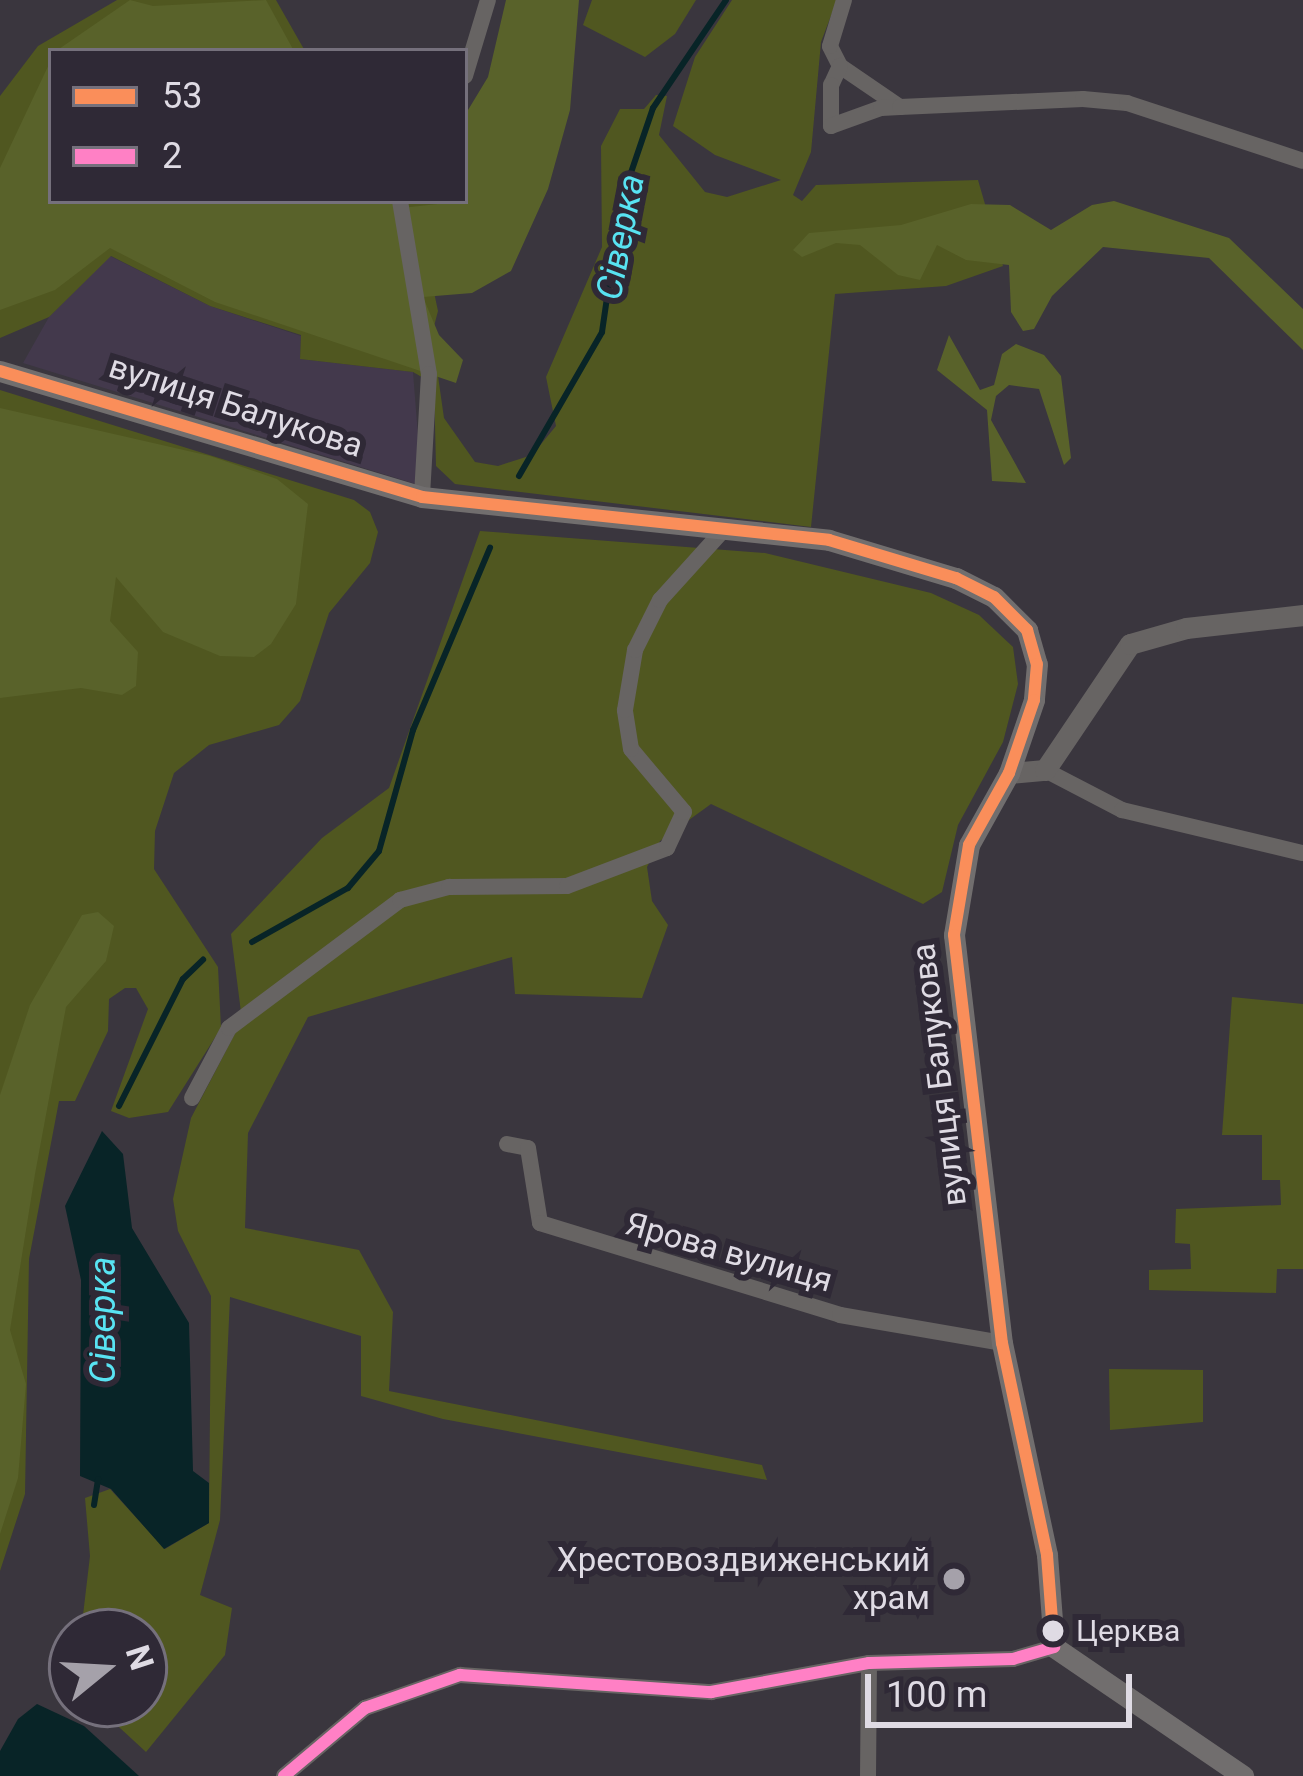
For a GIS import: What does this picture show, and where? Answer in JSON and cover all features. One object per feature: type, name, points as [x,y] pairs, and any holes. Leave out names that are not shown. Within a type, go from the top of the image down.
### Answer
[{"type":"main road","name":"вулиця Балукова","points":[[0,371],[422,497],[725,528],[899,558],[994,597],[1027,630],[1036,664],[1034,700],[1010,772],[969,845],[954,934],[1002,1343],[1047,1555],[1054,1647]]},
{"type":"main road","points":[[1054,1647],[1243,1776]]},
{"type":"street","points":[[468,66],[488,0]]},
{"type":"street","points":[[844,0],[830,46],[840,66],[900,107]]},
{"type":"street","points":[[840,66],[831,86],[831,126],[900,107],[1127,104],[1303,161]]},
{"type":"street","points":[[401,204],[429,374],[422,497]]},
{"type":"street","points":[[192,1097],[229,1028],[400,900],[449,887],[567,886],[667,848],[684,812],[631,749],[625,710],[635,650],[660,600],[725,528]]},
{"type":"street","points":[[1045,770],[1130,644],[1186,628],[1303,615]]},
{"type":"street","points":[[1010,772],[1045,770],[1122,810],[1303,853]]},
{"type":"street","name":"Ярова вулиця","points":[[507,1144],[528,1148],[540,1223],[840,1315],[1002,1343]]},
{"type":"street","points":[[284,1776],[365,1708],[460,1676],[710,1692],[869,1663],[1012,1659],[1054,1647]]},
{"type":"street","points":[[868,1776],[869,1663]]},
{"type":"shaded area","points":[[110,256],[210,306],[301,336],[300,359],[413,372],[422,486],[23,363],[49,317]]},
{"type":"green space","points":[[117,0],[276,0],[303,48],[48,48],[48,204],[464,204],[431,278],[438,311],[432,334],[444,418],[475,462],[498,466],[532,455],[556,426],[546,377],[602,247],[601,146],[620,109],[644,109],[656,95],[667,96],[659,135],[705,192],[727,197],[781,180],[715,155],[673,126],[695,57],[732,0],[837,0],[821,42],[811,152],[793,195],[802,201],[816,185],[978,180],[1003,266],[946,286],[835,294],[811,527],[455,484],[436,466],[434,384],[413,372],[300,359],[301,335],[210,306],[111,256],[49,317],[0,338],[0,96],[38,46]]},
{"type":"green space","points":[[130,0],[153,6],[266,0],[292,48],[60,48]]},
{"type":"green space","points":[[506,0],[579,0],[570,110],[548,189],[511,271],[472,293],[423,297],[439,335],[463,360],[456,383],[215,302],[110,248],[55,290],[0,310],[0,168],[48,66],[48,204],[398,204],[401,208],[468,204],[468,110],[488,77]]},
{"type":"green space","points":[[592,0],[696,0],[675,34],[645,57],[583,25]]},
{"type":"green space","points":[[1114,201],[1229,238],[1303,309],[1303,350],[1209,258],[1103,247],[1052,296],[1034,329],[1023,331],[1011,312],[1009,265],[966,260],[937,245],[920,280],[898,275],[860,245],[836,243],[802,257],[793,250],[809,233],[901,225],[971,204],[1010,205],[1051,230],[1092,205]]},
{"type":"green space","points":[[949,335],[980,390],[994,385],[1002,354],[1016,344],[1044,355],[1061,376],[1071,458],[1064,465],[1039,389],[1009,385],[996,396],[991,420],[1026,483],[992,481],[987,410],[937,370]]},
{"type":"green space","points":[[0,390],[354,500],[370,512],[378,532],[370,563],[329,613],[300,701],[279,725],[209,745],[174,773],[155,831],[154,869],[218,967],[221,1028],[168,1112],[129,1118],[111,1111],[148,1009],[136,988],[125,988],[109,999],[108,1031],[75,1101],[59,1101],[29,1259],[25,1494],[0,1571]]},
{"type":"green space","points":[[0,408],[210,456],[277,479],[308,504],[296,604],[271,644],[254,657],[220,656],[163,632],[116,577],[110,621],[138,652],[136,686],[122,695],[81,688],[0,698]]},
{"type":"green space","points":[[480,531],[765,553],[931,593],[979,615],[1013,647],[1018,684],[1003,742],[958,825],[942,892],[923,904],[711,804],[660,841],[647,867],[652,901],[668,925],[642,998],[515,994],[512,957],[308,1017],[248,1133],[245,1228],[359,1250],[393,1312],[389,1391],[762,1465],[767,1480],[443,1419],[361,1396],[361,1336],[230,1297],[220,1520],[200,1595],[232,1608],[225,1655],[168,1725],[168,1608],[84,1608],[90,1556],[85,1498],[110,1489],[165,1549],[209,1523],[211,1296],[178,1231],[173,1199],[191,1118],[242,1020],[231,934],[322,838],[389,788]]},
{"type":"green space","points":[[98,912],[114,926],[106,961],[66,1007],[10,1330],[26,1384],[18,1478],[0,1534],[0,1095],[30,1005],[82,915]]},
{"type":"green space","points":[[1232,997],[1303,1004],[1303,1269],[1277,1269],[1276,1293],[1149,1290],[1149,1270],[1191,1269],[1190,1244],[1175,1243],[1176,1209],[1281,1205],[1280,1180],[1262,1180],[1262,1135],[1222,1135]]},
{"type":"green space","points":[[1109,1369],[1203,1370],[1203,1422],[1110,1430]]},
{"type":"green space","points":[[120,1728],[166,1728],[146,1752]]},
{"type":"water","points":[[102,1131],[123,1154],[132,1228],[189,1323],[193,1471],[209,1483],[209,1523],[164,1549],[111,1489],[80,1476],[81,1280],[65,1206]]},
{"type":"water","points":[[37,1704],[48,1709],[48,1728],[86,1728],[139,1776],[0,1776],[0,1751],[18,1719]]},
{"type":"waterway","name":"Сіверка","points":[[519,476],[602,332],[621,202],[653,108],[726,0]]},
{"type":"waterway","name":"Сіверка","points":[[252,942],[348,888],[379,851],[413,730],[490,548]]},
{"type":"waterway","name":"Сіверка","points":[[119,1106],[183,979],[203,960]]},
{"type":"waterway","name":"Сіверка","points":[[94,1505],[98,1479]]},
{"type":"transit line","name":"53","points":[[0,371],[422,497],[829,540],[956,578],[994,597],[1027,630],[1037,664],[1034,700],[1009,773],[969,845],[954,935],[1002,1343],[1047,1555],[1054,1647]]},
{"type":"transit line","name":"2","points":[[284,1776],[365,1708],[460,1675],[711,1692],[869,1663],[1013,1659],[1054,1647]]},
{"type":"place","name":"Хрестовоздвиженський храм","points":[[954,1579]]},
{"type":"place","name":"Церква","points":[[1053,1631]]}]
